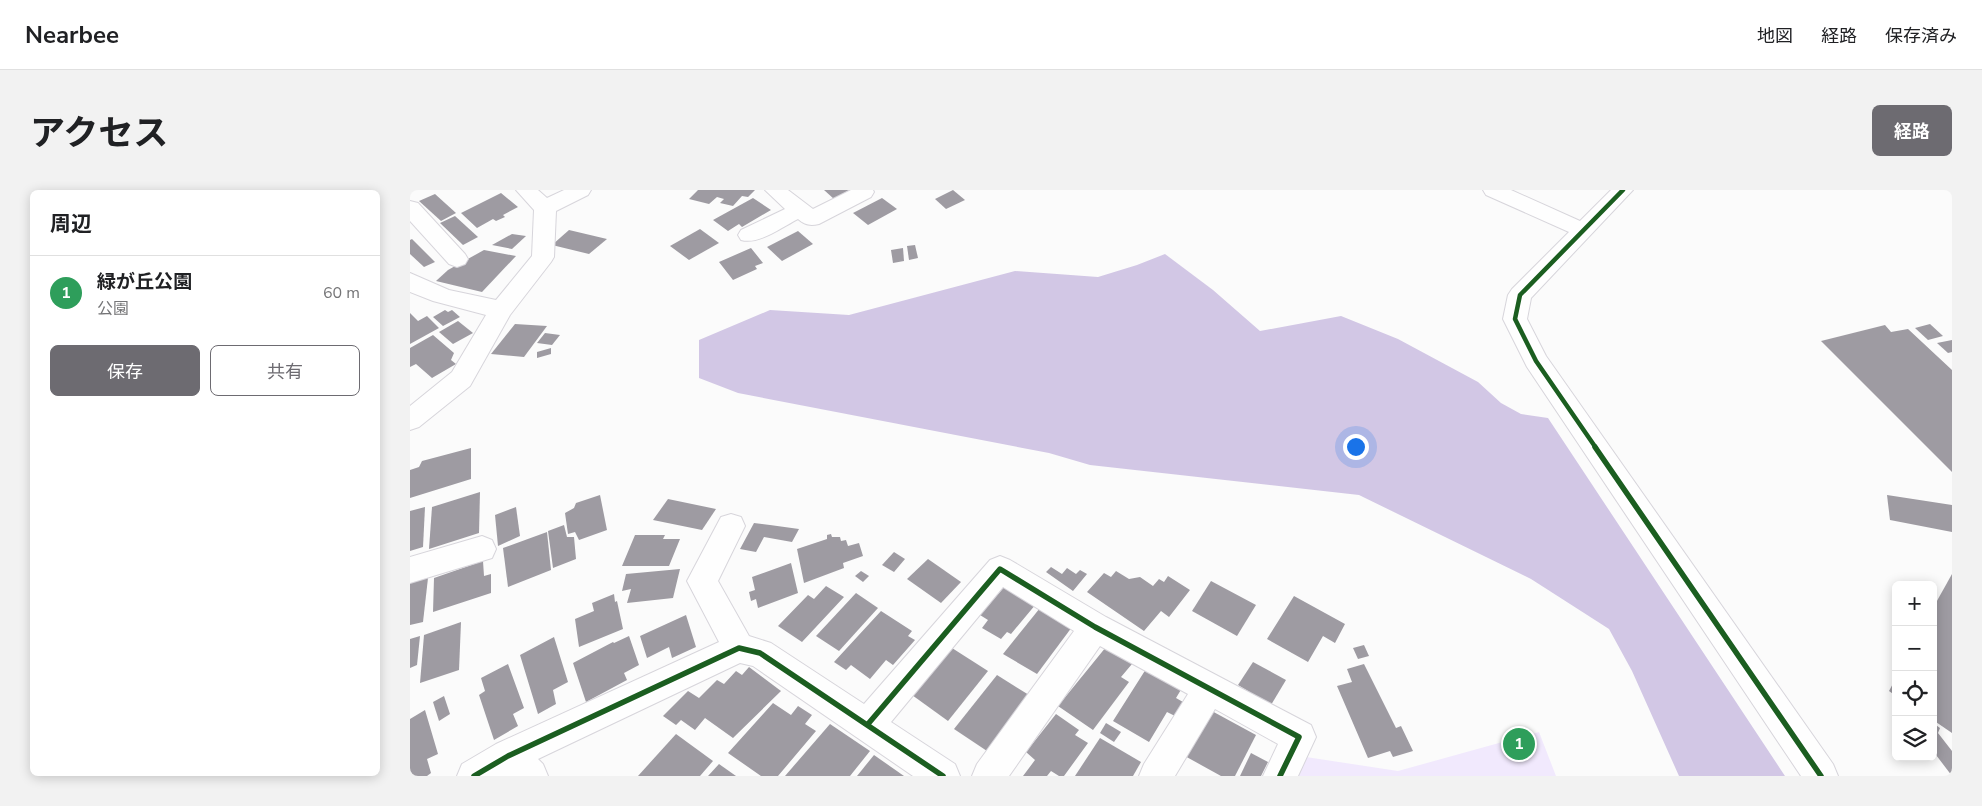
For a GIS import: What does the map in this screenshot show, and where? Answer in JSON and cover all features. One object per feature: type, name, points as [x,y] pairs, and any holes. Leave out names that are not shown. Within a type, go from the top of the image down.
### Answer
[{"type":"street","points":[[410,195],[420,190]]},
{"type":"street","points":[[410,420],[460,380],[501,310],[543,257],[545,208],[526,190]]},
{"type":"street","points":[[545,208],[581,190]]},
{"type":"street","points":[[775,190],[811,219],[864,192]]},
{"type":"street","points":[[1493,190],[1584,231]]},
{"type":"street","points":[[1623,190],[1520,295],[1515,319],[1536,361],[1821,776]]},
{"type":"street","points":[[410,208],[457,259]]},
{"type":"street","points":[[749,235],[800,210]]},
{"type":"street","points":[[410,281],[447,297],[501,310]]},
{"type":"street","points":[[731,526],[702,581],[739,648]]},
{"type":"street","points":[[410,570],[482,549]]},
{"type":"street","points":[[868,724],[1000,569],[1096,627],[1208,690],[1299,737],[1280,776]]},
{"type":"street","points":[[990,776],[1096,627]]},
{"type":"street","points":[[474,776],[519,766],[739,648],[760,653],[868,724],[942,776]]},
{"type":"street","points":[[1156,776],[1208,690]]},
{"type":"shaded area","points":[[1165,254],[1213,290],[1260,331],[1341,316],[1398,339],[1478,382],[1501,403],[1521,414],[1548,418],[1785,776],[1679,776],[1632,671],[1609,629],[1531,579],[1359,495],[1090,465],[1049,453],[738,393],[699,378],[699,340],[770,310],[849,315],[1015,271],[1098,277]]},
{"type":"shaded area","points":[[1539,732],[1556,776],[1296,776],[1306,757],[1398,771]]},
{"type":"building","points":[[698,190],[755,190],[748,197],[742,196],[733,206],[720,203],[724,199],[717,197],[709,204],[689,199]]},
{"type":"building","points":[[824,190],[849,190],[834,199]]},
{"type":"building","points":[[953,190],[965,200],[946,209],[935,199]]},
{"type":"building","points":[[501,193],[518,207],[503,215],[505,217],[496,221],[493,219],[477,228],[461,213]]},
{"type":"building","points":[[435,194],[456,213],[441,221],[419,201]]},
{"type":"building","points":[[753,198],[771,210],[742,227],[739,224],[728,231],[713,220]]},
{"type":"building","points":[[882,198],[897,209],[868,225],[853,213]]},
{"type":"building","points":[[455,216],[478,237],[463,245],[440,223]]},
{"type":"building","points":[[700,229],[719,243],[689,260],[670,246]]},
{"type":"building","points":[[569,230],[607,239],[589,254],[552,245]]},
{"type":"building","points":[[798,231],[813,244],[782,261],[767,247]]},
{"type":"building","points":[[512,234],[526,236],[512,249],[492,245]]},
{"type":"building","points":[[412,239],[435,262],[424,267],[410,254],[410,240]]},
{"type":"building","points":[[915,245],[918,258],[909,260],[907,246]]},
{"type":"building","points":[[751,248],[763,263],[755,266],[757,269],[733,280],[719,262]]},
{"type":"building","points":[[903,248],[904,261],[893,263],[891,250]]},
{"type":"building","points":[[484,250],[516,256],[482,292],[436,281],[448,270]]},
{"type":"building","points":[[445,310],[448,312],[452,310],[460,317],[443,326],[433,317]]},
{"type":"building","points":[[410,313],[418,321],[427,316],[439,328],[410,344]]},
{"type":"building","points":[[458,321],[473,333],[453,344],[439,332]]},
{"type":"building","points":[[515,324],[547,326],[524,357],[491,354]]},
{"type":"building","points":[[1930,324],[1943,336],[1928,340],[1915,328]]},
{"type":"building","points":[[1885,325],[1891,332],[1908,329],[1952,370],[1952,472],[1821,341]]},
{"type":"building","points":[[545,333],[560,335],[552,345],[537,343]]},
{"type":"building","points":[[433,335],[454,353],[451,360],[456,364],[432,378],[416,364],[410,367],[410,348]]},
{"type":"building","points":[[1952,340],[1952,352],[1948,353],[1937,343]]},
{"type":"building","points":[[551,348],[551,354],[537,358],[537,352]]},
{"type":"building","points":[[471,448],[471,479],[410,498],[410,470],[419,467],[422,461]]},
{"type":"building","points":[[480,492],[479,533],[429,549],[432,507]]},
{"type":"building","points":[[600,495],[607,530],[579,540],[575,532],[568,534],[565,513],[574,508],[576,503]]},
{"type":"building","points":[[1887,495],[1952,505],[1952,532],[1890,520]]},
{"type":"building","points":[[668,499],[716,509],[702,530],[653,520]]},
{"type":"building","points":[[425,507],[423,547],[410,551],[410,511]]},
{"type":"building","points":[[516,507],[520,536],[498,546],[495,515]]},
{"type":"building","points":[[754,523],[799,529],[792,542],[764,537],[756,552],[740,549]]},
{"type":"building","points":[[564,525],[567,537],[574,537],[576,559],[553,568],[548,531]]},
{"type":"building","points":[[547,532],[551,570],[508,587],[503,548]]},
{"type":"building","points":[[831,534],[832,537],[840,537],[841,541],[846,540],[848,546],[859,543],[863,556],[843,563],[844,568],[804,583],[797,549],[827,539],[827,535]]},
{"type":"building","points":[[635,535],[665,535],[663,539],[680,539],[669,566],[622,566]]},
{"type":"building","points":[[894,552],[905,559],[894,572],[882,565]]},
{"type":"building","points":[[928,559],[961,582],[941,603],[907,579]]},
{"type":"building","points":[[483,561],[484,576],[491,574],[491,593],[433,612],[434,578]]},
{"type":"building","points":[[791,563],[798,593],[758,608],[756,599],[751,601],[749,592],[755,590],[752,577]]},
{"type":"building","points":[[1051,567],[1062,574],[1067,568],[1076,574],[1080,570],[1087,574],[1073,591],[1046,572]]},
{"type":"building","points":[[680,569],[673,598],[627,603],[631,589],[622,591],[626,574]]},
{"type":"building","points":[[861,571],[869,576],[863,582],[855,576]]},
{"type":"building","points":[[1116,571],[1129,579],[1140,577],[1153,586],[1159,579],[1164,582],[1168,576],[1190,590],[1169,617],[1161,611],[1144,631],[1087,592],[1104,573],[1111,577]]},
{"type":"building","points":[[1952,574],[1952,733],[1937,723],[1937,601]]},
{"type":"building","points":[[428,578],[423,622],[410,625],[410,583]]},
{"type":"building","points":[[1211,581],[1256,605],[1237,636],[1192,611]]},
{"type":"building","points":[[826,586],[844,597],[802,642],[778,626],[808,595],[814,599]]},
{"type":"building","points":[[1005,586],[1036,604],[1011,634],[1007,632],[1001,639],[982,628],[988,620],[980,615]]},
{"type":"building","points":[[856,593],[878,608],[839,651],[816,636]]},
{"type":"building","points":[[614,594],[623,629],[579,647],[575,619],[594,611],[592,603]]},
{"type":"building","points":[[1294,596],[1345,624],[1335,643],[1323,636],[1308,662],[1267,639]]},
{"type":"building","points":[[1040,608],[1072,627],[1037,674],[1003,654]]},
{"type":"building","points":[[881,611],[912,631],[908,636],[915,640],[893,665],[886,660],[870,679],[851,665],[846,670],[834,662]]},
{"type":"building","points":[[686,615],[696,647],[672,658],[669,647],[647,658],[640,636]]},
{"type":"building","points":[[461,622],[459,670],[420,683],[424,635]]},
{"type":"building","points":[[420,636],[417,665],[410,668],[410,639]]},
{"type":"building","points":[[629,636],[639,665],[624,673],[627,680],[586,702],[573,663],[613,642]]},
{"type":"building","points":[[554,637],[568,682],[553,690],[556,704],[538,714],[520,655]]},
{"type":"building","points":[[1364,645],[1369,656],[1358,659],[1353,648]]},
{"type":"building","points":[[1106,647],[1132,664],[1121,677],[1129,682],[1093,730],[1058,706]]},
{"type":"building","points":[[952,648],[988,671],[948,721],[912,695]]},
{"type":"building","points":[[1253,662],[1286,680],[1271,705],[1238,685]]},
{"type":"building","points":[[508,664],[524,708],[513,714],[518,726],[494,740],[479,695],[485,691],[481,678]]},
{"type":"building","points":[[1364,664],[1396,728],[1401,726],[1413,751],[1393,757],[1390,751],[1368,758],[1337,686],[1352,682],[1347,669]]},
{"type":"building","points":[[749,667],[781,691],[733,738],[705,718],[695,730],[681,720],[676,725],[663,716],[688,691],[699,698],[717,680],[724,684],[736,671],[742,675]]},
{"type":"building","points":[[1146,669],[1182,688],[1176,698],[1183,702],[1175,716],[1167,712],[1149,742],[1113,721]]},
{"type":"building","points":[[997,675],[1029,695],[987,751],[954,729]]},
{"type":"building","points":[[444,696],[450,714],[439,721],[433,702]]},
{"type":"building","points":[[773,703],[791,715],[798,706],[812,715],[805,724],[816,731],[778,776],[761,776],[728,753]]},
{"type":"building","points":[[425,710],[438,754],[427,759],[431,773],[427,776],[410,776],[410,719]]},
{"type":"building","points":[[1210,710],[1256,735],[1235,776],[1221,776],[1183,755]]},
{"type":"building","points":[[1056,714],[1079,730],[1075,735],[1088,743],[1064,776],[1059,776],[1051,771],[1047,776],[1023,776],[1035,760],[1026,752]]},
{"type":"building","points":[[1106,723],[1121,732],[1114,742],[1100,733]]},
{"type":"building","points":[[830,724],[870,751],[850,776],[785,776]]},
{"type":"building","points":[[1937,726],[1940,728],[1938,733],[1952,751],[1952,776],[1937,756]]},
{"type":"building","points":[[676,734],[713,761],[700,776],[638,776]]},
{"type":"building","points":[[1100,738],[1141,762],[1133,776],[1075,776]]},
{"type":"building","points":[[1251,753],[1268,762],[1261,776],[1240,776]]},
{"type":"building","points":[[874,755],[904,776],[857,776]]},
{"type":"building","points":[[719,764],[736,776],[708,776]]},
{"type":"cycle path","points":[[1623,190],[1520,295],[1515,319],[1536,361],[1821,776]]},
{"type":"cycle path","points":[[868,724],[1000,569],[1095,627],[1299,737],[1280,776]]},
{"type":"cycle path","points":[[474,776],[508,756],[739,648],[760,653],[943,776]]},
{"type":"place","name":"緑が丘公園","points":[[1519,744]]}]
